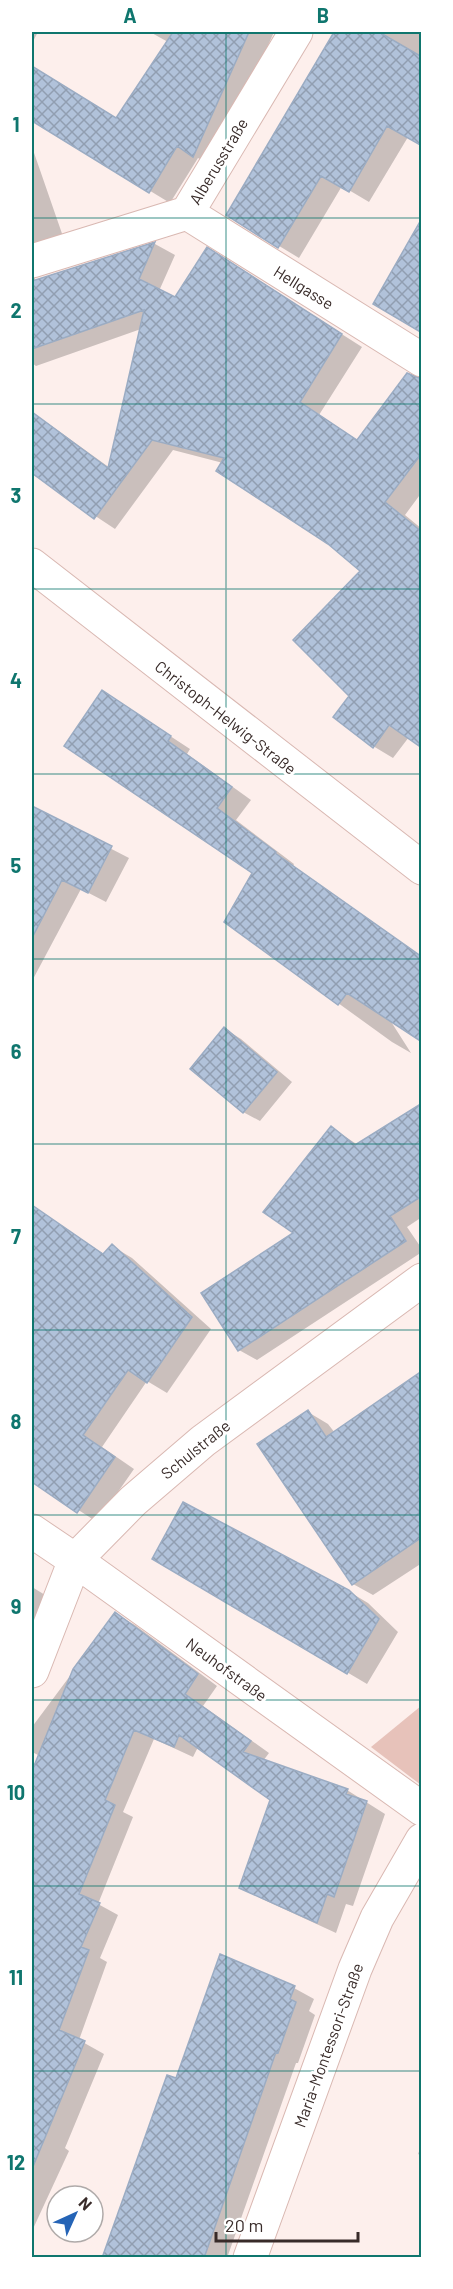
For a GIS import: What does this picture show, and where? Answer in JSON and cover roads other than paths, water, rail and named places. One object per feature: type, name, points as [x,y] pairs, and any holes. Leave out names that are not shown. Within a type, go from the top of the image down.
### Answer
[{"type":"street","name":"Alberusstraße","points":[[32,261],[187,213],[296,32]]},
{"type":"street","name":"Hellgasse","points":[[187,213],[422,360]]},
{"type":"street","name":"Christoph-Helwig-Straße","points":[[32,565],[422,868]]},
{"type":"street","name":"Schulstraße","points":[[32,1671],[75,1560],[133,1501],[203,1441],[422,1280]]},
{"type":"street","name":"Neuhofstraße","points":[[32,1531],[422,1809]]},
{"type":"street","name":"Maria-Montessori-Straße","points":[[250,2258],[355,1969],[377,1918],[422,1840]]}]
